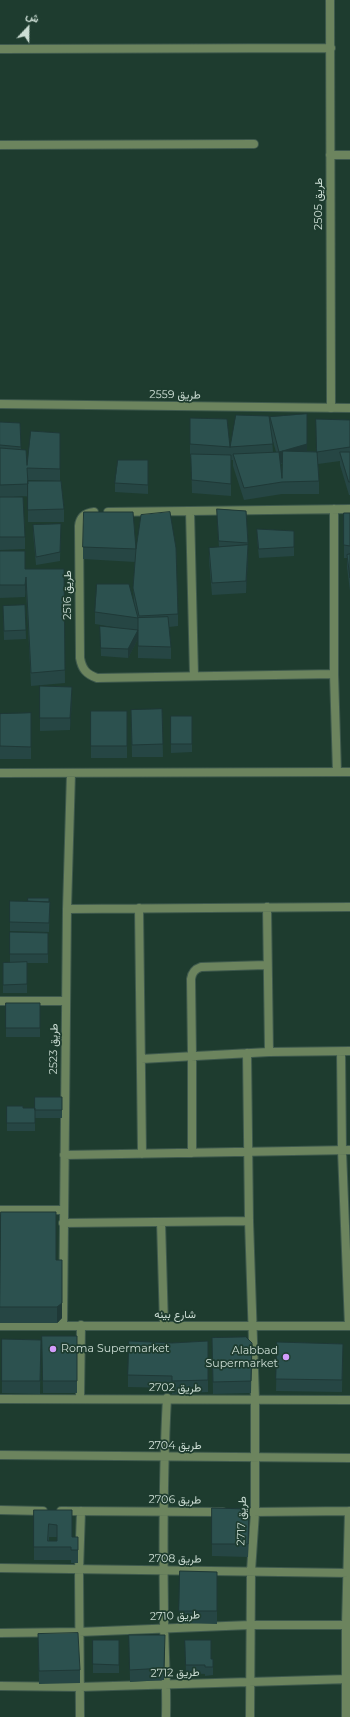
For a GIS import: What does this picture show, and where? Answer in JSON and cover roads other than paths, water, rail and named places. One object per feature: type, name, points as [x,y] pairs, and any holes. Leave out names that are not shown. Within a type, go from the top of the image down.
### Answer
[{"type":"street","name":"طريق 2505","points":[[330,0],[331,408]]},
{"type":"street","points":[[0,49],[331,48]]},
{"type":"street","points":[[0,145],[254,144]]},
{"type":"street","points":[[330,155],[350,155]]},
{"type":"street","name":"طريق 2559","points":[[0,404],[350,408]]},
{"type":"street","points":[[334,509],[334,674],[337,772]]},
{"type":"street","name":"طريق 2516","points":[[334,674],[97,678],[88,674],[82,667],[80,658],[80,520],[84,515],[90,512],[350,509]]},
{"type":"street","points":[[190,511],[194,676]]},
{"type":"street","points":[[0,774],[350,772]]},
{"type":"street","name":"طريق 2523","points":[[63,1325],[67,909],[71,773]]},
{"type":"street","points":[[266,907],[268,1052]]},
{"type":"street","points":[[67,909],[350,907]]},
{"type":"street","points":[[138,908],[142,1154]]},
{"type":"street","points":[[192,1153],[192,973],[196,969],[206,966],[266,965]]},
{"type":"street","points":[[0,1001],[66,1001]]},
{"type":"street","points":[[141,1059],[268,1052],[350,1052]]},
{"type":"street","points":[[341,1052],[346,1150],[349,1326]]},
{"type":"street","name":"طريق 2717","points":[[247,1053],[249,1221],[255,1400],[255,1512],[251,1571],[250,1717]]},
{"type":"street","points":[[64,1155],[346,1150]]},
{"type":"street","points":[[0,1210],[63,1210]]},
{"type":"street","points":[[63,1223],[249,1221]]},
{"type":"street","points":[[161,1222],[164,1326]]},
{"type":"street","name":"شارع بينه","points":[[0,1326],[349,1326]]},
{"type":"street","points":[[80,1398],[81,1326]]},
{"type":"street","points":[[166,1716],[167,1683],[164,1628],[163,1510],[167,1398]]},
{"type":"street","name":"طريق 2702","points":[[0,1399],[167,1398],[350,1400]]},
{"type":"street","name":"طريق 2704","points":[[0,1455],[164,1458],[350,1458]]},
{"type":"street","name":"طريق 2706","points":[[0,1510],[163,1510],[236,1512],[350,1511]]},
{"type":"street","points":[[80,1717],[79,1570],[81,1511]]},
{"type":"street","points":[[346,1717],[348,1679],[350,1511]]},
{"type":"street","name":"طريق 2708","points":[[0,1568],[349,1573]]},
{"type":"street","name":"طريق 2710","points":[[0,1633],[79,1632],[250,1625],[348,1625]]},
{"type":"street","name":"طريق 2712","points":[[0,1686],[80,1687],[167,1683],[251,1683],[348,1679]]},
{"type":"place","name":"Roma Supermarket","points":[[53,1349]]},
{"type":"place","name":"Alabbad Supermarket","points":[[286,1357]]}]
